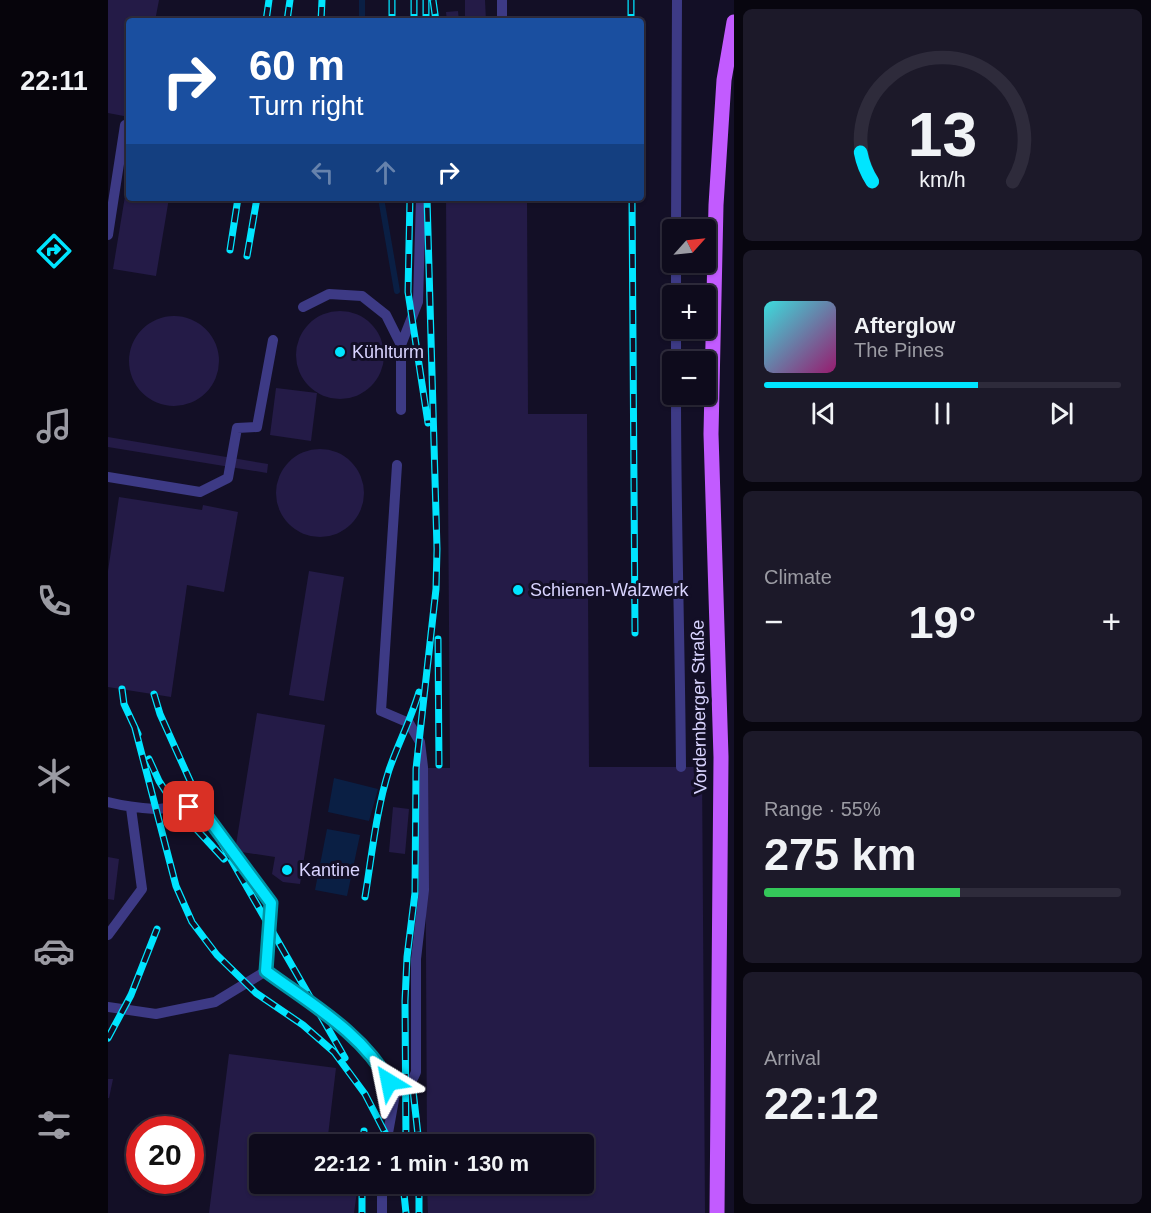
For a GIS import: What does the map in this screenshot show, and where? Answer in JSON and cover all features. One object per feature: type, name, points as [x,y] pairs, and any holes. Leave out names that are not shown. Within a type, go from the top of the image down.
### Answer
[{"type":"main road","name":"Vordernberger Straße","points":[[717,1213],[721,758],[711,434],[716,205],[724,80],[734,22]]},
{"type":"lane","points":[[502,0],[502,18]]},
{"type":"lane","points":[[676,219],[677,0]]},
{"type":"lane","points":[[108,235],[125,125]]},
{"type":"lane","points":[[401,410],[401,345],[418,302],[420,201]]},
{"type":"lane","points":[[303,307],[329,294],[362,296],[386,315],[401,345]]},
{"type":"lane","points":[[108,477],[200,492],[228,478],[237,428],[257,427],[273,340]]},
{"type":"lane","points":[[676,405],[676,537],[680,617],[681,767]]},
{"type":"lane","points":[[395,1094],[406,1089],[416,1072],[416,959],[424,890],[423,767],[420,742],[410,723],[381,711],[397,465]]},
{"type":"lane","points":[[108,802],[131,807],[164,809],[175,806],[189,807],[205,814],[271,903],[266,971]]},
{"type":"lane","points":[[108,935],[142,889],[131,807]]},
{"type":"lane","points":[[266,971],[348,1031],[383,1071],[395,1094],[388,1134]]},
{"type":"lane","points":[[108,1007],[156,1014],[215,1002],[266,971]]},
{"type":"lane","points":[[382,1194],[382,1213]]},
{"type":"water","points":[[334,778],[378,789],[369,821],[328,812]]},
{"type":"water","points":[[327,829],[360,835],[347,896],[315,890]]},
{"type":"building","points":[[108,0],[159,0],[156,18],[126,18],[126,116],[108,113]]},
{"type":"building","points":[[465,0],[485,0],[486,18],[465,18]]},
{"type":"building","points":[[458,11],[459,18],[447,18],[446,12]]},
{"type":"building","points":[[126,190],[126,201],[168,201],[156,276],[113,269]]},
{"type":"building","name":"Schienen-Walzwerk","points":[[446,201],[527,201],[528,414],[587,414],[589,767],[702,767],[705,1213],[428,1213],[427,1194],[594,1194],[594,1134],[427,1134],[425,768],[450,768]]},
{"type":"building","name":"Kühlturm","points":[[340,311],[365,318],[377,330],[384,355],[377,380],[365,392],[340,399],[315,392],[303,380],[296,355],[303,330],[315,318]]},
{"type":"building","points":[[174,316],[191,320],[206,329],[215,344],[219,361],[215,378],[206,393],[191,402],[174,406],[157,402],[142,393],[133,378],[129,361],[133,344],[142,329],[157,320]]},
{"type":"building","points":[[276,388],[317,393],[311,441],[270,435]]},
{"type":"building","points":[[108,437],[268,464],[267,473],[108,447]]},
{"type":"building","points":[[320,449],[337,452],[351,462],[361,476],[364,493],[361,510],[351,524],[337,534],[320,537],[303,534],[289,524],[279,510],[276,493],[279,476],[289,462],[303,452]]},
{"type":"building","points":[[119,497],[202,510],[203,505],[238,512],[224,592],[187,585],[171,697],[108,687],[108,571]]},
{"type":"building","points":[[309,571],[344,577],[324,701],[289,695]]},
{"type":"building","points":[[257,713],[325,725],[300,884],[283,882],[272,874],[275,857],[235,851]]},
{"type":"building","points":[[393,807],[409,809],[405,854],[389,852]]},
{"type":"building","points":[[108,857],[119,859],[114,900],[108,899]]},
{"type":"building","points":[[229,1054],[336,1068],[328,1134],[249,1134],[249,1194],[357,1194],[354,1213],[209,1213]]},
{"type":"building","points":[[108,1079],[113,1079],[109,1098],[108,1098]]},
{"type":"waterway","points":[[362,0],[362,18]]},
{"type":"waterway","points":[[382,201],[397,291]]},
{"type":"railway","points":[[266,18],[269,0]]},
{"type":"railway","points":[[287,18],[290,0]]},
{"type":"railway","points":[[321,18],[322,0]]},
{"type":"railway","points":[[392,0],[392,18]]},
{"type":"railway","points":[[414,0],[414,18]]},
{"type":"railway","points":[[426,0],[426,18]]},
{"type":"railway","points":[[433,0],[436,18]]},
{"type":"railway","points":[[631,0],[631,18]]},
{"type":"railway","points":[[230,250],[238,201]]},
{"type":"railway","points":[[247,256],[256,201]]},
{"type":"railway","points":[[410,201],[408,292],[428,423]]},
{"type":"railway","points":[[406,1134],[405,1001],[407,957],[415,893],[416,769],[436,589],[437,549],[427,201]]},
{"type":"railway","points":[[632,201],[635,633]]},
{"type":"railway","points":[[438,639],[439,765]]},
{"type":"railway","points":[[122,689],[124,704],[138,734]]},
{"type":"railway","points":[[365,897],[385,786],[419,692]]},
{"type":"railway","points":[[154,694],[160,714],[205,814],[345,1058]]},
{"type":"railway","points":[[135,728],[176,886],[192,922],[217,955],[256,993],[303,1025],[334,1052],[365,1094],[386,1134]]},
{"type":"railway","points":[[149,759],[159,781],[175,806],[224,859]]},
{"type":"railway","points":[[108,1038],[131,995],[157,929]]},
{"type":"railway","points":[[413,1090],[418,1134]]},
{"type":"railway","points":[[362,1194],[362,1213]]},
{"type":"railway","points":[[404,1194],[406,1213]]},
{"type":"railway","points":[[419,1194],[419,1213]]},
{"type":"place","name":"Kühlturm","points":[[340,352]]},
{"type":"place","name":"Schienen-Walzwerk","points":[[518,590]]},
{"type":"place","name":"Kantine","points":[[287,870]]},
{"type":"route","points":[[189,807],[205,814],[271,903],[266,971],[348,1031],[383,1071],[389,1082]]}]
